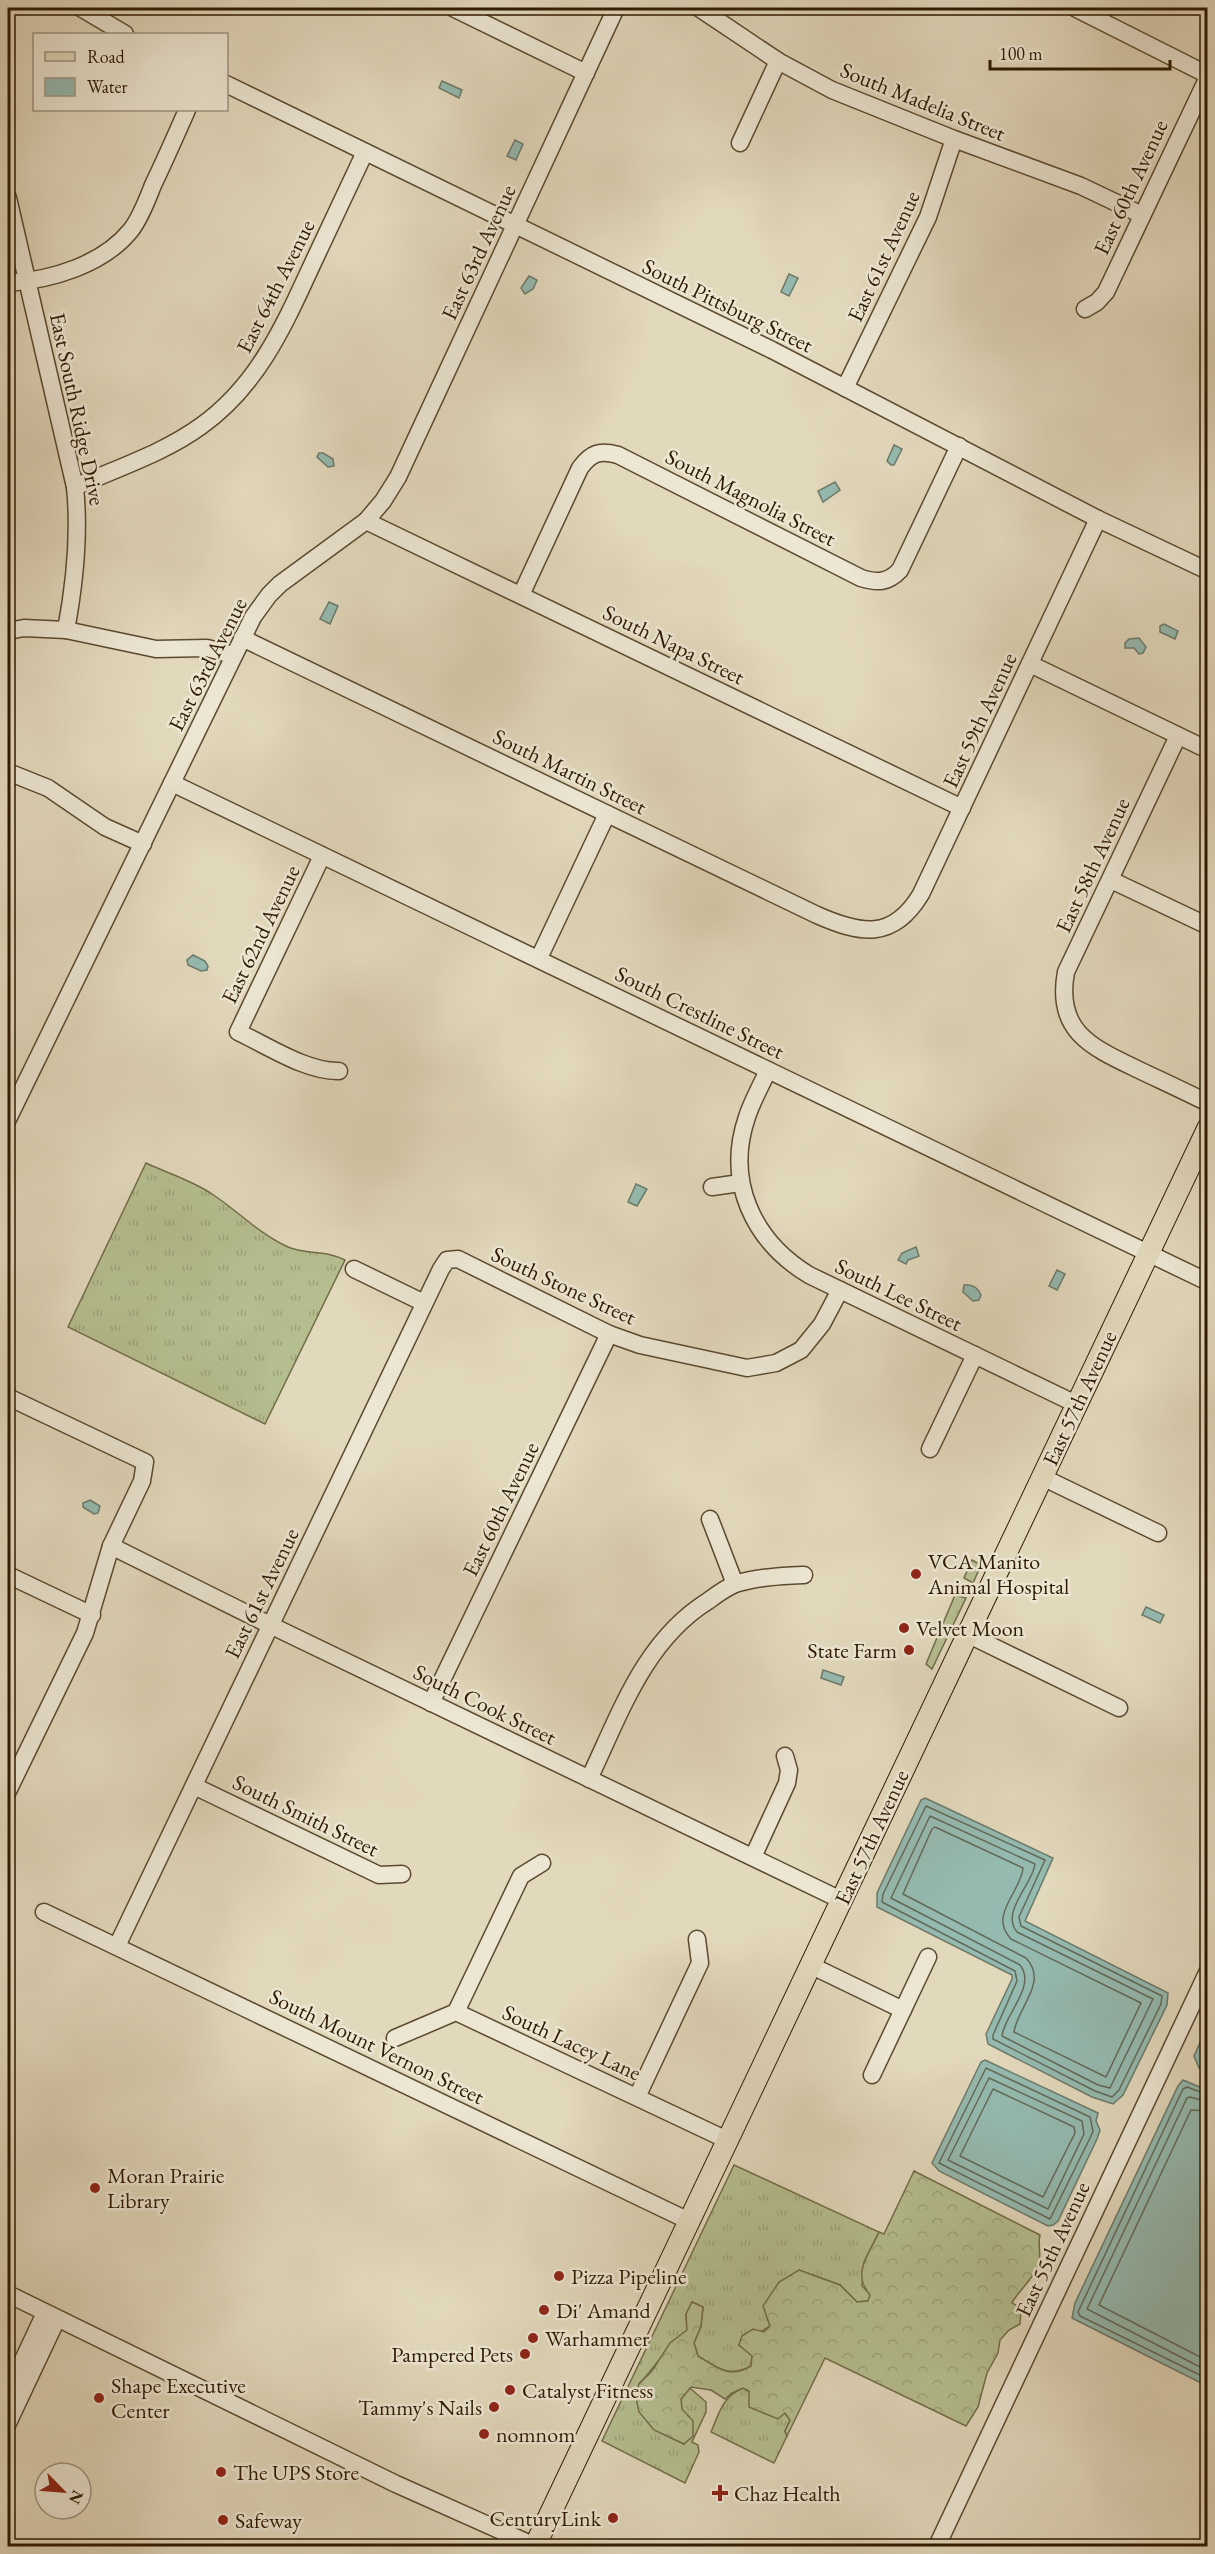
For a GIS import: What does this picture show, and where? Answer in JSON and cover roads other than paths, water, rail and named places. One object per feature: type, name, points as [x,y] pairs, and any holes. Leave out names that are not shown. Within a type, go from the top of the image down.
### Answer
[{"type":"main road","name":"East 57th Avenue","points":[[535,2546],[1208,1128]]},
{"type":"street","points":[[81,8],[123,33]]},
{"type":"street","points":[[453,8],[586,73]]},
{"type":"street","name":"East 63rd Avenue","points":[[8,1119],[260,605],[280,584],[366,521],[383,501],[398,477],[616,8]]},
{"type":"street","name":"South Madelia Street","points":[[699,8],[778,61],[848,97],[1081,186],[1142,215]]},
{"type":"street","points":[[1075,8],[1208,76]]},
{"type":"street","points":[[740,143],[778,61]]},
{"type":"street","name":"East 60th Avenue","points":[[1085,309],[1097,302],[1106,292],[1208,76]]},
{"type":"street","name":"South Pittsburg Street","points":[[228,85],[845,388],[1098,519],[1208,571]]},
{"type":"street","points":[[8,283],[27,282],[63,272],[99,257],[131,230],[187,111]]},
{"type":"street","name":"East 61st Avenue","points":[[845,388],[928,217],[954,139]]},
{"type":"street","name":"East 64th Avenue","points":[[75,487],[181,440],[240,393],[258,370],[283,327],[364,152]]},
{"type":"street","name":"East South Ridge Drive","points":[[8,198],[75,487],[79,522],[75,582],[66,630]]},
{"type":"street","name":"South Magnolia Street","points":[[521,596],[580,468],[588,457],[596,452],[618,455],[861,578],[878,582],[886,581],[900,570],[958,446]]},
{"type":"street","name":"East 59th Avenue","points":[[883,927],[897,921],[915,905],[1098,519]]},
{"type":"street","name":"South Napa Street","points":[[366,521],[962,808]]},
{"type":"street","points":[[8,631],[24,628],[66,630],[156,649],[207,648],[233,656]]},
{"type":"street","name":"South Martin Street","points":[[242,638],[844,927],[863,930],[883,927]]},
{"type":"street","points":[[1030,664],[1208,750]]},
{"type":"street","name":"East 58th Avenue","points":[[1178,736],[1066,972],[1064,993],[1068,1017],[1079,1034],[1097,1050],[1208,1103]]},
{"type":"street","points":[[8,772],[48,788],[105,827],[143,844]]},
{"type":"street","name":"South Crestline Street","points":[[172,783],[1208,1282]]},
{"type":"street","points":[[539,958],[607,814]]},
{"type":"street","name":"East 62nd Avenue","points":[[322,856],[238,1032],[313,1068],[339,1071]]},
{"type":"street","points":[[1111,880],[1208,926]]},
{"type":"street","name":"South Lee Street","points":[[768,1070],[749,1112],[742,1137],[738,1171],[740,1183],[758,1225],[777,1250],[798,1268],[840,1290],[1076,1404]]},
{"type":"street","points":[[712,1187],[740,1183]]},
{"type":"street","name":"South Stone Street","points":[[447,1260],[458,1259],[609,1334],[640,1345],[747,1368],[776,1363],[801,1350],[822,1324],[840,1290]]},
{"type":"street","name":"East 61st Avenue","points":[[117,1946],[424,1303],[447,1260]]},
{"type":"street","points":[[354,1269],[424,1303]]},
{"type":"street","name":"East 60th Avenue","points":[[431,1703],[609,1334]]},
{"type":"street","points":[[930,1449],[975,1355]]},
{"type":"street","points":[[8,1397],[145,1462],[142,1481],[111,1546],[92,1615],[8,1791]]},
{"type":"street","points":[[1042,1477],[1158,1533]]},
{"type":"street","points":[[710,1519],[735,1584]]},
{"type":"street","name":"South Cook Street","points":[[111,1546],[841,1900]]},
{"type":"street","points":[[8,1575],[92,1615]]},
{"type":"street","points":[[589,1779],[627,1698],[656,1647],[670,1631],[697,1608],[735,1584],[804,1575]]},
{"type":"street","points":[[967,1634],[1119,1708]]},
{"type":"street","points":[[753,1857],[787,1784],[789,1770],[785,1756]]},
{"type":"street","name":"South Smith Street","points":[[194,1786],[379,1875],[402,1874]]},
{"type":"street","points":[[395,2038],[456,2012],[521,1876],[542,1863]]},
{"type":"street","name":"South Mount Vernon Street","points":[[44,1912],[689,2221]]},
{"type":"street","points":[[637,2097],[700,1963],[697,1939]]},
{"type":"street","points":[[872,2074],[928,1957]]},
{"type":"street","points":[[810,1965],[903,2010]]},
{"type":"street","name":"East 55th Avenue","points":[[937,2547],[1208,1971]]},
{"type":"street","name":"South Lacey Lane","points":[[456,2012],[727,2140]]},
{"type":"street","points":[[8,2294],[396,2484],[535,2546]]},
{"type":"street","points":[[8,2392],[51,2316]]},
{"type":"street","points":[[8,2423],[51,2316]]},
{"type":"water","points":[[442,81],[462,90],[459,98],[439,88]]},
{"type":"water","points":[[515,140],[523,144],[516,160],[507,156]]},
{"type":"water","points":[[789,274],[798,278],[789,296],[781,292]]},
{"type":"water","points":[[529,276],[537,280],[533,289],[525,294],[521,288]]},
{"type":"water","points":[[894,445],[902,449],[894,465],[891,465],[887,461]]},
{"type":"water","points":[[319,453],[333,459],[334,466],[328,467],[317,457]]},
{"type":"water","points":[[835,482],[840,490],[823,502],[818,491]]},
{"type":"water","points":[[329,602],[338,606],[330,624],[320,619]]},
{"type":"water","points":[[1164,624],[1178,631],[1175,639],[1160,632],[1160,626]]},
{"type":"water","points":[[1139,638],[1146,647],[1143,653],[1139,654],[1134,648],[1125,648],[1125,643],[1129,639]]},
{"type":"water","points":[[193,955],[205,961],[208,966],[207,970],[201,971],[188,965],[187,960]]},
{"type":"water","points":[[636,1184],[647,1189],[637,1206],[628,1202]]},
{"type":"water","points":[[916,1247],[919,1256],[908,1260],[906,1264],[898,1260],[902,1253]]},
{"type":"water","points":[[1057,1270],[1065,1274],[1057,1290],[1049,1286]]},
{"type":"water","points":[[964,1285],[976,1288],[981,1295],[979,1300],[973,1301],[963,1292]]},
{"type":"water","points":[[90,1500],[100,1506],[98,1513],[94,1514],[83,1507],[83,1503]]},
{"type":"water","points":[[1146,1607],[1164,1615],[1160,1623],[1142,1615]]},
{"type":"water","points":[[823,1670],[844,1677],[841,1685],[821,1678]]},
{"type":"water","points":[[925,1798],[1053,1858],[1025,1921],[1168,1993],[1167,2005],[1123,2095],[1113,2104],[1092,2097],[988,2044],[986,2034],[1012,1975],[877,1907],[877,1893],[921,1800]]},
{"type":"water","points":[[1207,2027],[1208,2075],[1199,2068],[1194,2056]]},
{"type":"water","points":[[985,2060],[1098,2113],[1096,2121],[1100,2130],[1097,2139],[1058,2221],[1053,2225],[1048,2226],[939,2171],[932,2163],[981,2062]]},
{"type":"water","points":[[1183,2080],[1207,2090],[1207,2386],[1072,2318],[1075,2303],[1178,2086]]},
{"type":"place","name":"VCA Manito Animal Hospital","points":[[916,1574]]},
{"type":"place","name":"Velvet Moon","points":[[904,1628]]},
{"type":"place","name":"State Farm","points":[[909,1650]]},
{"type":"place","name":"Moran Prairie Library","points":[[95,2188]]},
{"type":"place","name":"Pizza Pipeline","points":[[559,2276]]},
{"type":"place","name":"Di' Amand","points":[[544,2310]]},
{"type":"place","name":"Warhammer","points":[[533,2338]]},
{"type":"place","name":"Pampered Pets","points":[[525,2354]]},
{"type":"place","name":"Catalyst Fitness","points":[[510,2390]]},
{"type":"place","name":"Shape Executive Center","points":[[99,2398]]},
{"type":"place","name":"Tammy's Nails","points":[[494,2407]]},
{"type":"place","name":"nomnom","points":[[484,2434]]},
{"type":"place","name":"The UPS Store","points":[[221,2472]]},
{"type":"place","name":"Chaz Health","points":[[720,2493]]},
{"type":"place","name":"CenturyLink","points":[[613,2518]]},
{"type":"place","name":"Safeway","points":[[223,2520]]}]
